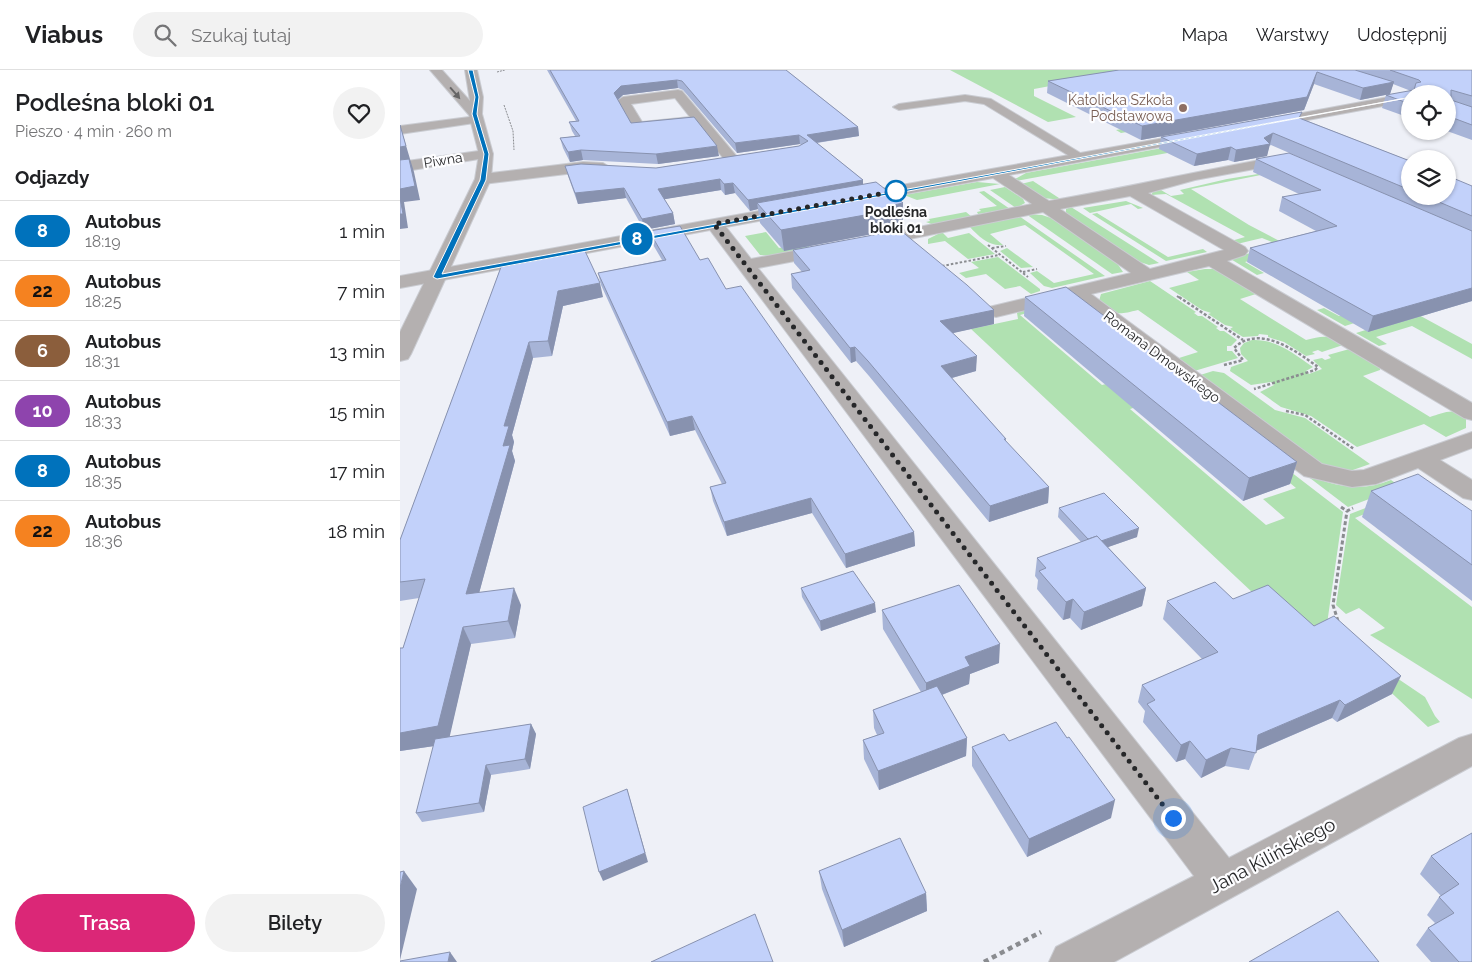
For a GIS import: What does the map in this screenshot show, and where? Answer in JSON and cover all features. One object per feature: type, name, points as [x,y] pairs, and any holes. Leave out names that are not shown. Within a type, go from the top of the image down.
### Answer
[{"type":"street","points":[[436,70],[476,117]]},
{"type":"street","points":[[400,354],[483,180],[486,154],[476,117],[477,97],[471,70]]},
{"type":"street","points":[[1386,88],[1401,93]]},
{"type":"street","points":[[699,120],[638,128],[623,101],[678,94],[733,161]]},
{"type":"street","points":[[1252,126],[1401,98]]},
{"type":"street","points":[[830,203],[1215,133]]},
{"type":"street","points":[[1261,148],[1304,166]]},
{"type":"street","name":"Piwna","points":[[400,167],[486,154]]},
{"type":"street","points":[[714,163],[752,158]]},
{"type":"street","points":[[746,265],[906,236],[960,223],[1169,184],[1192,176],[1287,159]]},
{"type":"street","points":[[483,180],[583,167],[621,169]]},
{"type":"street","points":[[996,173],[1148,276]]},
{"type":"street","name":"Romana Dmowskiego","points":[[1077,293],[1212,260],[1239,251],[1133,191]]},
{"type":"street","points":[[400,282],[437,277],[811,207]]},
{"type":"street","points":[[714,224],[1222,882]]},
{"type":"street","points":[[906,236],[942,266]]},
{"type":"street","points":[[1212,260],[1472,413]]},
{"type":"street","points":[[980,298],[1001,316],[1054,297],[1077,293]]},
{"type":"street","name":"Romana Dmowskiego","points":[[1077,293],[1313,470],[1352,479],[1367,478],[1472,439]]},
{"type":"street","points":[[1420,458],[1472,492]]},
{"type":"street","name":"Jana Kilińskiego","points":[[1071,962],[1472,749]]},
{"type":"lane","points":[[899,107],[965,98],[987,101],[1080,157]]},
{"type":"lane","points":[[400,130],[476,117]]},
{"type":"path","points":[[960,223],[1054,297]]},
{"type":"path","points":[[992,248],[1006,246]]},
{"type":"path","points":[[942,266],[1000,255]]},
{"type":"path","points":[[1022,272],[1037,269]]},
{"type":"path","points":[[1148,276],[1243,340]]},
{"type":"path","points":[[1227,372],[1219,367],[1243,360],[1234,348],[1243,340],[1257,338],[1276,341],[1318,367],[1315,370],[1252,390],[1258,394]]},
{"type":"path","points":[[1279,409],[1304,415],[1358,452]]},
{"type":"path","points":[[1338,621],[1333,605],[1347,511]]},
{"type":"green space","points":[[950,70],[1158,70],[1253,110],[1121,133],[1116,130],[1226,110],[1061,84],[1034,89],[1034,96],[1076,117],[1048,122]]},
{"type":"green space","points":[[1184,144],[1189,149],[1016,181],[1015,179],[1026,173]]},
{"type":"green space","points":[[1290,169],[1191,189],[1249,225],[1405,307],[1345,326],[1317,310],[1324,308],[1339,316],[1376,307],[1279,253],[1245,262],[1264,273],[1257,275],[1229,258],[1277,247],[1277,244],[1262,238],[1237,244],[1231,241],[1245,237],[1166,194],[1151,195],[1153,192],[1161,190],[1171,196],[1184,194],[1180,190],[1227,179]]},
{"type":"green space","points":[[1033,181],[1062,200],[1043,198],[1021,184]]},
{"type":"green space","points":[[977,182],[1000,184],[917,200],[904,195]]},
{"type":"green space","points":[[1005,187],[1023,199],[1025,203],[1016,208],[990,190]]},
{"type":"green space","points":[[984,191],[1010,209],[978,214],[977,212],[981,211],[979,209],[997,206],[979,192]]},
{"type":"green space","points":[[1126,201],[1143,208],[1138,209],[1131,204],[1090,213],[1083,208]]},
{"type":"green space","points":[[1071,207],[1159,263],[1149,265],[1137,261],[1066,214],[1066,209]]},
{"type":"green space","points":[[966,212],[972,217],[934,225],[926,222],[930,221],[929,219]]},
{"type":"green space","points":[[1097,213],[1168,257],[1203,249],[1207,252],[1166,261],[1092,214]]},
{"type":"green space","points":[[1026,214],[1042,215],[1051,218],[1117,263],[1123,272],[1112,274]]},
{"type":"green space","points":[[1019,216],[1105,276],[1052,288],[1044,286],[1030,273],[1037,271],[1054,283],[1094,274],[1025,225],[990,234],[1003,245],[989,243],[970,227]]},
{"type":"green space","points":[[766,232],[779,248],[800,244],[802,247],[809,246],[809,248],[771,256],[760,255],[745,236]]},
{"type":"green space","points":[[942,232],[948,238],[969,233],[995,254],[968,259],[945,241],[928,244],[928,239]]},
{"type":"green space","points":[[1007,248],[1033,267],[1021,268],[1000,251]]},
{"type":"green space","points":[[998,257],[1040,289],[1040,291],[1031,294],[1020,286],[1005,289],[986,274],[966,278],[959,273],[979,268],[971,262]]},
{"type":"green space","points":[[1217,269],[1256,294],[1240,299],[1306,340],[1327,337],[1346,344],[1322,352],[1318,350],[1312,352],[1315,354],[1306,356],[1284,342],[1268,337],[1268,335],[1259,334],[1258,336],[1243,337],[1230,329],[1233,327],[1225,325],[1208,314],[1211,313],[1202,310],[1169,288],[1199,280],[1187,272]]},
{"type":"green space","points":[[1150,281],[1196,312],[1194,313],[1198,316],[1202,316],[1218,327],[1216,328],[1220,331],[1224,331],[1237,340],[1231,346],[1227,346],[1227,351],[1232,351],[1238,358],[1191,372],[1179,363],[1179,358],[1198,352],[1138,310],[1117,313],[1099,301],[1101,294]]},
{"type":"green space","points":[[1023,309],[1039,310],[1020,315],[1102,385],[1126,379],[1177,394],[1130,409],[1266,525],[1285,518],[1263,499],[1296,488],[1278,473],[1287,469],[1343,512],[1327,624],[1351,647],[1425,697],[1440,722],[1428,727],[1351,655],[1330,665],[971,329],[1018,319],[1017,313]]},
{"type":"green space","points":[[1417,314],[1472,344],[1472,359],[1412,326],[1376,337],[1387,344],[1379,346],[1356,333]]},
{"type":"green space","points":[[1252,340],[1269,342],[1292,352],[1313,367],[1306,371],[1309,374],[1322,369],[1313,360],[1322,358],[1325,360],[1331,358],[1328,355],[1353,348],[1380,365],[1380,370],[1363,376],[1430,417],[1444,412],[1454,412],[1462,415],[1466,419],[1466,428],[1446,437],[1424,424],[1357,447],[1311,416],[1281,407],[1260,392],[1274,385],[1271,382],[1251,385],[1230,371],[1231,367],[1248,361],[1241,354],[1240,348],[1244,343]]},
{"type":"green space","points":[[1213,371],[1224,373],[1275,410],[1305,418],[1370,464],[1350,471],[1323,468],[1197,376]]},
{"type":"green space","points":[[1302,472],[1324,481],[1346,486],[1368,486],[1391,480],[1401,487],[1348,507]]},
{"type":"green space","points":[[1389,499],[1393,502],[1355,518],[1472,607],[1472,699],[1370,635],[1385,628],[1359,608],[1346,614],[1336,605],[1350,514]]},
{"type":"building","points":[[550,70],[786,70],[858,127],[807,135],[863,180],[748,200],[733,183],[724,184],[720,179],[658,189],[673,213],[642,219],[624,188],[575,193],[565,166],[581,164],[656,168],[799,146],[808,141],[799,135],[735,143],[682,81],[677,80],[621,86],[614,93],[631,123],[694,117],[717,146],[656,154],[581,150],[568,152],[560,138],[580,136],[569,122],[579,121]]},
{"type":"building","points":[[1119,70],[1355,70],[1394,82],[1363,88],[1317,72],[1307,97],[1142,126],[1048,81]]},
{"type":"building","points":[[1390,70],[1472,70],[1472,96],[1456,91],[1456,85],[1415,85],[1421,82]]},
{"type":"building","points":[[1401,92],[1401,101],[1386,95]]},
{"type":"building","points":[[1456,102],[1472,107],[1472,125],[1456,119]]},
{"type":"building","points":[[1302,112],[1299,118],[1401,158],[1401,186],[1273,133],[1264,138],[1270,144],[1236,150],[1231,147],[1197,154],[1161,137]]},
{"type":"building","points":[[400,125],[406,146],[400,147]]},
{"type":"building","points":[[1289,153],[1401,201],[1401,205],[1411,205],[1472,231],[1472,288],[1373,316],[1250,248],[1337,226],[1282,197],[1321,190],[1256,159]]},
{"type":"building","points":[[409,159],[415,186],[400,189],[400,160]]},
{"type":"building","points":[[1456,179],[1472,186],[1472,216],[1446,205],[1456,205]]},
{"type":"building","points":[[876,182],[903,203],[889,206],[893,210],[781,230],[757,203]]},
{"type":"building","points":[[400,198],[403,214],[400,214]]},
{"type":"building","points":[[680,226],[700,260],[708,258],[726,289],[741,286],[914,532],[845,554],[811,498],[724,522],[710,487],[726,483],[692,416],[667,422],[598,273],[666,260],[649,231]]},
{"type":"building","points":[[900,230],[967,285],[994,310],[940,321],[977,356],[941,366],[1006,439],[1004,439],[1049,487],[990,506],[868,361],[855,347],[850,348],[791,274],[810,270],[793,250]]},
{"type":"building","points":[[585,251],[600,283],[558,291],[548,341],[529,342],[504,426],[509,426],[503,446],[510,445],[466,594],[514,588],[508,621],[463,627],[438,726],[400,733],[400,648],[403,648],[425,579],[400,582],[400,540],[501,267]]},
{"type":"building","points":[[1066,287],[1297,462],[1249,478],[1025,297]]},
{"type":"building","points":[[1418,474],[1472,511],[1472,565],[1371,491]]},
{"type":"building","points":[[1104,493],[1139,528],[1101,541],[1097,536],[1088,539],[1059,508]]},
{"type":"building","points":[[1097,536],[1146,588],[1084,612],[1073,599],[1066,602],[1039,571],[1046,568],[1037,558]]},
{"type":"building","points":[[853,571],[875,603],[820,621],[801,588]]},
{"type":"building","points":[[1215,582],[1233,599],[1268,585],[1314,626],[1334,616],[1401,676],[1345,705],[1340,700],[1258,735],[1256,753],[1231,748],[1206,760],[1190,741],[1181,745],[1147,704],[1155,700],[1142,685],[1218,652],[1167,601]]},
{"type":"building","points":[[959,585],[1000,644],[965,657],[970,666],[926,683],[882,610]]},
{"type":"building","points":[[937,686],[967,738],[878,771],[863,740],[884,733],[873,710]]},
{"type":"building","points":[[1056,722],[1115,800],[1029,839],[972,747],[1004,734],[1009,741]]},
{"type":"building","points":[[531,724],[525,759],[486,765],[479,803],[416,813],[435,739]]},
{"type":"building","points":[[627,789],[645,853],[599,872],[583,807]]},
{"type":"building","points":[[1472,833],[1472,962],[1459,962],[1428,928],[1454,913],[1439,897],[1459,884],[1431,856]]},
{"type":"building","points":[[900,838],[926,893],[842,930],[819,871]]},
{"type":"building","points":[[404,871],[400,888],[400,872]]},
{"type":"building","points":[[1338,911],[1379,962],[1249,962]]},
{"type":"building","points":[[755,914],[773,962],[651,962]]},
{"type":"building","points":[[450,952],[448,962],[400,962],[400,961]]},
{"type":"bus line","name":"8","points":[[471,70],[477,97],[474,114],[482,133],[486,154],[483,180],[437,277],[714,224],[1401,99]]},
{"type":"place","name":"Katolicka Szkoła Podstawowa","points":[[1183,108]]},
{"type":"place","name":"Podleśna bloki 01","points":[[896,191]]},
{"type":"route","points":[[896,191],[714,224],[1173,818]]}]
